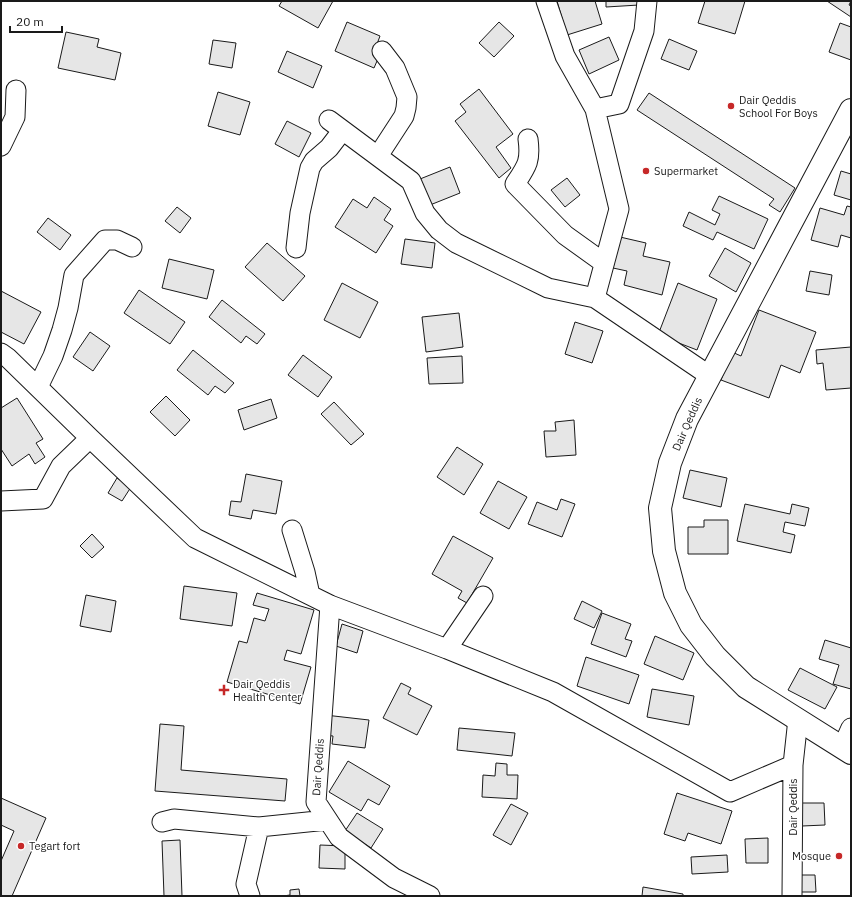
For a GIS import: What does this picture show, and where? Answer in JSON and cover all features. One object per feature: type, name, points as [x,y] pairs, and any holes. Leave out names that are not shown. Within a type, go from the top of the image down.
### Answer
[{"type":"main road","name":"Dair Qeddis","points":[[846,751],[746,687],[715,656],[691,625],[675,593],[664,551],[660,508],[670,463],[687,420],[851,110]]},
{"type":"street","points":[[546,1],[565,56],[595,109],[619,209],[595,298]]},
{"type":"street","points":[[595,109],[619,104],[644,31],[647,1]]},
{"type":"street","points":[[378,156],[404,116],[407,97],[395,68],[382,51]]},
{"type":"street","points":[[1,146],[15,117],[16,90]]},
{"type":"street","points":[[296,248],[300,213],[310,168],[314,161],[329,148],[336,126],[411,181],[425,213],[439,230],[456,243],[548,288],[595,298],[710,376]]},
{"type":"street","points":[[528,139],[530,154],[527,167],[515,184],[565,235],[604,263]]},
{"type":"street","points":[[38,387],[53,356],[62,330],[74,275],[105,240],[117,240],[132,247]]},
{"type":"street","points":[[1,353],[196,538],[330,605],[447,649],[553,692],[730,792],[793,765]]},
{"type":"street","points":[[1,501],[43,499],[61,466],[90,438]]},
{"type":"street","points":[[292,530],[305,572],[310,595]]},
{"type":"street","points":[[447,649],[483,596]]},
{"type":"street","name":"Dair Qeddis","points":[[330,605],[316,802],[339,837],[394,878],[430,896]]},
{"type":"street","name":"Dair Qeddis","points":[[792,896],[793,765],[798,719]]},
{"type":"street","points":[[846,751],[851,728]]},
{"type":"street","points":[[162,822],[174,819],[259,827],[327,820]]},
{"type":"street","points":[[250,896],[246,884],[259,827]]},
{"type":"building","points":[[282,1],[333,1],[318,28],[279,6]]},
{"type":"building","points":[[557,1],[595,1],[602,24],[567,35]]},
{"type":"building","points":[[606,1],[638,1],[639,5],[606,7]]},
{"type":"building","points":[[705,1],[745,1],[735,34],[698,23]]},
{"type":"building","points":[[827,1],[851,1],[849,5],[851,6],[851,17]]},
{"type":"building","points":[[347,22],[380,36],[374,52],[380,54],[374,68],[335,51]]},
{"type":"building","points":[[499,22],[514,36],[494,57],[479,43]]},
{"type":"building","points":[[840,23],[851,27],[851,60],[829,52]]},
{"type":"building","points":[[66,32],[99,39],[97,47],[121,53],[115,80],[58,68]]},
{"type":"building","points":[[609,37],[619,60],[589,74],[579,50]]},
{"type":"building","points":[[669,39],[697,51],[689,70],[661,59]]},
{"type":"building","points":[[213,40],[236,43],[232,68],[209,64]]},
{"type":"building","points":[[287,51],[322,66],[313,88],[278,72]]},
{"type":"building","points":[[479,89],[513,134],[496,147],[511,168],[499,178],[455,121],[466,112],[460,104]]},
{"type":"building","points":[[218,92],[250,102],[240,135],[208,126]]},
{"type":"building","points":[[649,93],[795,188],[780,212],[769,205],[774,199],[637,110]]},
{"type":"building","points":[[287,121],[311,133],[299,157],[275,144]]},
{"type":"building","points":[[450,167],[460,193],[430,205],[420,179]]},
{"type":"building","points":[[841,171],[851,174],[851,200],[834,195]]},
{"type":"building","points":[[567,178],[580,195],[565,207],[551,190]]},
{"type":"building","points":[[719,196],[768,219],[754,249],[717,232],[713,240],[683,226],[689,212],[715,225],[720,214],[712,210]]},
{"type":"building","points":[[374,197],[391,209],[384,220],[393,226],[376,253],[335,227],[353,199],[367,208]]},
{"type":"building","points":[[847,206],[851,207],[851,238],[841,235],[838,247],[811,240],[820,208],[844,215]]},
{"type":"building","points":[[177,207],[191,218],[180,233],[165,221]]},
{"type":"building","points":[[48,218],[71,235],[60,250],[37,232]]},
{"type":"building","points":[[620,237],[646,243],[643,256],[670,262],[662,295],[624,285],[627,271],[613,268]]},
{"type":"building","points":[[405,239],[435,243],[432,268],[401,264]]},
{"type":"building","points":[[267,243],[305,276],[283,301],[245,267]]},
{"type":"building","points":[[725,248],[751,263],[736,292],[709,276]]},
{"type":"building","points":[[169,259],[214,270],[207,299],[162,288]]},
{"type":"building","points":[[810,271],[832,275],[829,295],[806,291]]},
{"type":"building","points":[[342,283],[378,302],[360,338],[324,320]]},
{"type":"building","points":[[678,283],[717,299],[697,350],[658,335]]},
{"type":"building","points":[[139,290],[185,322],[170,344],[124,313]]},
{"type":"building","points":[[1,291],[41,312],[24,344],[1,332]]},
{"type":"building","points":[[222,300],[265,334],[257,344],[246,336],[241,343],[209,317]]},
{"type":"building","points":[[759,310],[816,332],[800,373],[781,365],[769,398],[721,380],[732,352],[741,356]]},
{"type":"building","points":[[459,313],[463,347],[426,352],[422,317]]},
{"type":"building","points":[[575,322],[603,331],[592,363],[565,354]]},
{"type":"building","points":[[90,332],[110,346],[93,371],[73,357]]},
{"type":"building","points":[[851,347],[851,388],[826,390],[823,363],[817,364],[816,350]]},
{"type":"building","points":[[193,350],[234,383],[225,393],[215,386],[208,395],[177,370]]},
{"type":"building","points":[[303,355],[332,377],[318,397],[288,375]]},
{"type":"building","points":[[462,356],[463,383],[429,384],[427,358]]},
{"type":"building","points":[[166,396],[190,420],[175,436],[150,412]]},
{"type":"building","points":[[17,398],[43,439],[36,443],[45,457],[35,464],[29,454],[12,466],[1,449],[1,408]]},
{"type":"building","points":[[271,399],[277,418],[244,430],[238,410]]},
{"type":"building","points":[[334,402],[364,434],[351,445],[321,414]]},
{"type":"building","points":[[574,420],[576,455],[546,457],[544,431],[556,431],[555,422]]},
{"type":"building","points":[[457,447],[483,464],[464,495],[437,477]]},
{"type":"building","points":[[690,470],[727,478],[721,507],[683,498]]},
{"type":"building","points":[[246,474],[282,481],[276,514],[253,510],[251,519],[229,515],[231,501],[241,502]]},
{"type":"building","points":[[117,478],[131,487],[122,501],[108,493]]},
{"type":"building","points":[[498,481],[527,497],[509,529],[480,513]]},
{"type":"building","points":[[561,499],[575,504],[562,537],[528,524],[537,502],[557,510]]},
{"type":"building","points":[[745,504],[790,514],[792,504],[809,508],[805,526],[785,522],[783,532],[795,535],[791,553],[737,541]]},
{"type":"building","points":[[704,520],[728,520],[728,554],[688,554],[688,527],[704,527]]},
{"type":"building","points":[[92,534],[104,547],[92,558],[80,546]]},
{"type":"building","points":[[453,536],[493,558],[467,603],[458,598],[462,591],[432,574]]},
{"type":"building","points":[[184,586],[237,593],[232,626],[180,619]]},
{"type":"building","points":[[257,593],[314,610],[301,654],[287,650],[284,660],[311,667],[300,704],[227,682],[239,641],[247,643],[254,618],[265,621],[269,609],[253,605]]},
{"type":"building","points":[[86,595],[116,601],[111,632],[80,626]]},
{"type":"building","points":[[582,601],[602,611],[594,628],[574,619]]},
{"type":"building","points":[[602,613],[631,624],[625,639],[632,641],[626,657],[591,644]]},
{"type":"building","points":[[342,624],[363,631],[357,653],[336,646]]},
{"type":"building","points":[[655,636],[694,653],[683,680],[644,664]]},
{"type":"building","points":[[825,640],[851,648],[851,689],[833,684],[839,665],[819,659]]},
{"type":"building","points":[[586,657],[639,675],[629,704],[577,686]]},
{"type":"building","points":[[800,668],[837,687],[825,709],[788,690]]},
{"type":"building","points":[[401,683],[411,688],[408,694],[432,706],[417,735],[383,718]]},
{"type":"building","points":[[652,689],[694,696],[689,725],[647,717]]},
{"type":"building","points":[[325,715],[369,720],[365,748],[332,744],[333,736],[323,735]]},
{"type":"building","points":[[160,724],[184,726],[181,770],[287,779],[285,801],[155,791]]},
{"type":"building","points":[[459,728],[515,733],[512,756],[457,750]]},
{"type":"building","points":[[348,761],[390,786],[379,805],[368,799],[361,811],[329,792]]},
{"type":"building","points":[[496,763],[507,764],[507,775],[518,775],[517,799],[482,797],[483,775],[495,776]]},
{"type":"building","points":[[677,793],[732,811],[721,844],[688,833],[685,841],[664,834]]},
{"type":"building","name":"Tegart fort","points":[[1,798],[46,818],[12,896],[1,896],[1,861],[14,831],[1,825]]},
{"type":"building","points":[[801,803],[824,803],[825,825],[802,826]]},
{"type":"building","points":[[511,804],[528,813],[511,845],[493,835]]},
{"type":"building","points":[[357,813],[383,829],[371,848],[345,831]]},
{"type":"building","points":[[768,838],[768,863],[746,863],[745,839]]},
{"type":"building","points":[[180,840],[182,896],[164,896],[162,841]]},
{"type":"building","points":[[320,845],[345,846],[345,869],[319,868]]},
{"type":"building","points":[[727,855],[728,872],[692,874],[691,857]]},
{"type":"building","points":[[794,875],[815,875],[816,892],[794,892]]},
{"type":"building","points":[[643,887],[683,894],[683,896],[642,896]]},
{"type":"building","points":[[299,889],[300,896],[283,896],[290,895],[290,890]]},
{"type":"place","name":"Dair Qeddis School For Boys","points":[[731,106]]},
{"type":"place","name":"Supermarket","points":[[646,171]]},
{"type":"place","name":"Dair Qeddis Health Center","points":[[224,690]]},
{"type":"place","name":"Tegart fort","points":[[21,846]]},
{"type":"place","name":"Mosque","points":[[839,856]]}]
